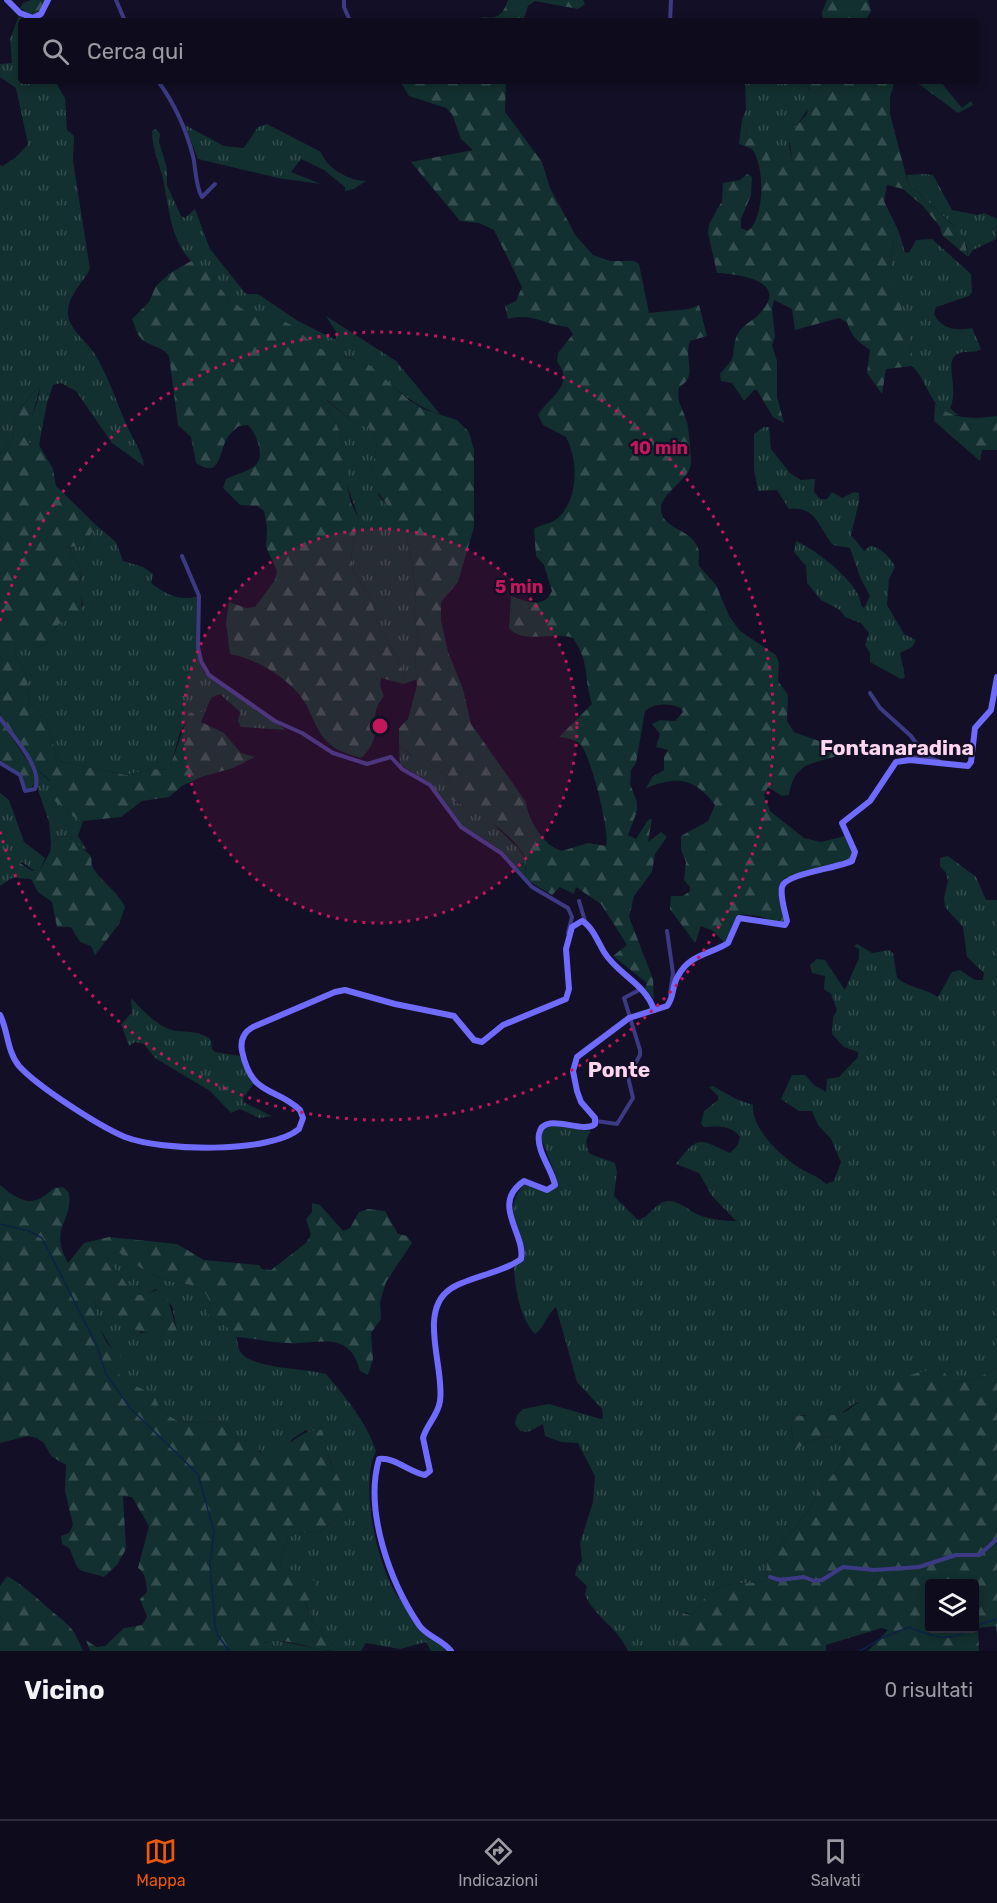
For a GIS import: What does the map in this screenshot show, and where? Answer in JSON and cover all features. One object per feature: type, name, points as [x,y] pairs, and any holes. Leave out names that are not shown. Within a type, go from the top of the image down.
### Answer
[{"type":"street","points":[[8,0],[20,13],[33,18],[41,14],[48,0]]},
{"type":"street","points":[[116,0],[124,18]]},
{"type":"street","points":[[344,0],[349,18]]},
{"type":"street","points":[[670,18],[671,0]]},
{"type":"street","points":[[160,84],[174,103],[178,119],[185,131],[202,197],[215,184]]},
{"type":"street","points":[[0,1015],[12,1053],[21,1068],[86,1114],[124,1136],[203,1147],[257,1144],[292,1134],[299,1129],[303,1118],[297,1107],[266,1090],[251,1075],[242,1046],[243,1038],[249,1029],[335,992],[345,990],[389,1003],[454,1016],[474,1040],[482,1042],[503,1025],[552,1007],[567,998],[569,989],[565,960],[572,917],[568,908],[532,887],[501,853],[461,827],[425,781],[402,768],[391,757],[367,764],[333,753],[302,733],[275,721],[209,675],[201,661],[198,647],[200,596],[182,556]]},
{"type":"street","points":[[642,989],[624,998],[629,1018],[640,1055],[628,1077],[633,1098],[617,1124],[596,1120],[579,1098],[573,1073],[574,1062],[581,1052],[629,1018],[667,1006],[671,1001],[677,977],[686,963],[700,954],[728,943],[739,918],[760,919],[780,926],[786,924],[782,888],[787,879],[824,871],[854,860],[855,852],[842,823],[870,801],[890,768],[903,760],[926,757],[963,768],[971,762],[975,728],[991,710],[997,677]]},
{"type":"street","points":[[870,693],[880,708],[911,736],[926,757]]},
{"type":"street","points":[[0,718],[32,766],[37,777],[35,789],[25,791],[20,775],[0,763]]},
{"type":"street","points":[[903,760],[951,765]]},
{"type":"street","points":[[579,901],[585,921],[606,955],[642,989],[654,1010]]},
{"type":"street","points":[[569,934],[576,924],[585,921]]},
{"type":"street","points":[[667,932],[673,973],[671,1001]]},
{"type":"street","points":[[450,1651],[420,1627],[399,1596],[381,1541],[375,1502],[376,1470],[379,1459],[385,1458],[425,1475],[430,1471],[423,1438],[438,1413],[440,1402],[442,1382],[433,1335],[437,1309],[443,1294],[451,1287],[483,1278],[521,1259],[522,1254],[510,1214],[511,1198],[524,1181],[547,1190],[555,1185],[540,1145],[539,1135],[543,1127],[551,1123],[590,1128],[596,1120]]},
{"type":"street","points":[[770,1577],[780,1580],[804,1577],[814,1581],[822,1580],[843,1568],[874,1570],[919,1567],[956,1555],[978,1555],[997,1539]]},
{"type":"green space","points":[[31,0],[46,0],[42,8],[33,16],[20,8],[23,3]]},
{"type":"green space","points":[[508,0],[583,0],[585,4],[578,9],[535,1],[528,6],[524,18],[492,18],[504,9]]},
{"type":"green space","points":[[827,0],[868,0],[871,11],[867,18],[823,18],[822,12]]},
{"type":"green space","points":[[18,19],[18,84],[57,84],[65,98],[67,130],[74,136],[73,161],[90,269],[70,301],[69,320],[101,364],[140,451],[144,466],[112,443],[76,391],[61,383],[53,385],[39,445],[31,445],[26,438],[40,385],[15,414],[12,440],[0,454],[0,165],[15,158],[28,144],[16,88],[0,77],[0,64],[12,63],[10,39]]},
{"type":"green space","points":[[402,84],[506,84],[505,112],[542,162],[550,188],[576,236],[593,255],[610,261],[634,261],[639,264],[649,313],[689,309],[699,305],[707,336],[690,341],[688,378],[679,387],[678,393],[688,424],[691,464],[685,476],[662,503],[662,516],[695,542],[699,550],[699,566],[716,585],[729,616],[740,631],[776,655],[779,663],[778,681],[788,695],[787,721],[794,732],[827,744],[839,755],[812,763],[800,770],[795,776],[789,795],[782,796],[768,787],[764,795],[770,811],[804,838],[821,842],[845,836],[852,848],[851,860],[785,878],[782,881],[785,919],[780,924],[759,916],[741,914],[735,920],[724,942],[713,931],[701,926],[695,943],[670,909],[671,896],[683,896],[690,891],[690,887],[684,880],[686,862],[681,850],[681,836],[708,821],[715,805],[700,789],[684,782],[667,782],[646,788],[652,777],[664,770],[664,757],[668,750],[656,747],[660,734],[652,724],[660,720],[675,721],[683,712],[681,708],[672,705],[657,705],[645,711],[636,763],[631,770],[630,784],[637,802],[637,811],[628,835],[636,839],[648,820],[652,819],[648,842],[661,832],[667,837],[655,854],[652,872],[634,896],[629,917],[653,979],[654,999],[645,988],[647,983],[613,956],[627,945],[601,904],[576,887],[574,894],[560,887],[552,895],[525,879],[526,860],[514,842],[482,816],[451,800],[451,787],[446,775],[429,762],[416,759],[399,745],[399,728],[408,719],[417,685],[415,661],[418,634],[414,616],[416,590],[406,531],[375,488],[372,470],[377,444],[374,436],[369,428],[353,422],[327,400],[326,409],[336,423],[347,451],[347,485],[351,503],[359,519],[351,553],[353,570],[372,601],[378,626],[388,640],[403,671],[404,684],[381,678],[380,686],[384,696],[376,712],[373,741],[361,758],[338,750],[326,741],[304,701],[281,677],[251,660],[230,654],[226,622],[229,602],[246,608],[255,607],[275,580],[277,571],[266,547],[267,528],[264,511],[257,506],[240,505],[223,488],[226,479],[251,469],[259,461],[258,444],[248,425],[239,426],[227,438],[220,458],[214,466],[204,467],[196,463],[191,437],[178,425],[169,356],[166,352],[143,340],[137,333],[132,319],[149,302],[156,286],[169,274],[191,261],[206,270],[228,298],[241,308],[275,316],[291,325],[318,348],[368,364],[409,400],[423,409],[457,420],[469,432],[474,450],[474,527],[458,582],[441,602],[441,620],[448,652],[463,689],[471,724],[526,802],[534,825],[549,844],[562,851],[588,843],[606,846],[602,811],[585,752],[576,741],[559,737],[592,704],[585,664],[579,647],[573,638],[523,636],[509,628],[511,596],[528,602],[539,602],[548,597],[552,591],[544,565],[536,556],[534,529],[550,523],[566,509],[575,478],[573,456],[566,437],[543,425],[538,415],[562,384],[564,377],[557,362],[558,353],[573,334],[568,327],[531,318],[508,319],[505,306],[516,301],[522,287],[494,230],[479,223],[460,221],[411,162],[473,150],[461,139],[452,114],[446,108],[409,96]]},
{"type":"green space","points":[[745,84],[805,84],[811,98],[789,143],[792,160],[777,167],[771,161],[764,146],[748,137],[742,119],[746,110]]},
{"type":"green space","points":[[805,84],[894,84],[890,97],[890,114],[908,183],[959,231],[964,238],[968,257],[942,235],[940,227],[923,206],[903,189],[887,185],[884,201],[899,232],[892,249],[894,279],[910,336],[912,366],[886,369],[882,394],[867,373],[870,350],[856,338],[847,322],[839,318],[795,330],[792,309],[774,300],[772,308],[775,337],[772,345],[777,361],[777,397],[784,423],[773,417],[757,390],[754,390],[744,401],[732,383],[721,381],[720,374],[732,359],[737,335],[762,311],[768,301],[769,292],[757,281],[747,277],[717,273],[708,233],[709,224],[722,201],[723,183],[740,180],[747,174],[752,177],[751,195],[741,219],[741,228],[748,231],[758,215],[761,191],[759,167],[752,149],[739,144],[742,119],[748,137],[764,145],[771,161],[777,167],[792,160],[789,134],[807,114],[809,88]]},
{"type":"green space","points":[[919,84],[942,84],[962,108],[971,101],[973,105],[958,113]]},
{"type":"green space","points":[[267,124],[321,152],[328,163],[339,172],[352,179],[366,181],[354,189],[345,191],[345,187],[324,170],[301,159],[291,172],[321,184],[278,178],[198,159],[185,125],[224,146],[244,148],[258,127]]},
{"type":"green space","points":[[156,129],[160,134],[159,142],[167,168],[167,185],[181,216],[185,218],[195,209],[210,249],[246,294],[258,294],[298,321],[336,340],[336,332],[326,316],[396,361],[440,414],[405,396],[365,365],[349,357],[318,348],[278,318],[247,311],[238,306],[209,275],[192,262],[178,242],[171,222],[163,179],[153,144],[152,131]]},
{"type":"green space","points":[[907,175],[933,175],[952,210],[978,215],[984,213],[997,219],[996,239],[973,250],[968,257],[967,246],[953,225],[908,183]]},
{"type":"green space","points":[[899,232],[905,253],[910,252],[916,240],[932,239],[971,274],[972,292],[969,296],[936,307],[934,314],[941,323],[950,328],[972,328],[981,349],[957,354],[952,361],[953,394],[950,408],[958,415],[949,414],[936,404],[918,372],[912,366],[909,335],[893,280],[892,247]]},
{"type":"green space","points":[[41,384],[26,438],[31,445],[39,445],[53,469],[56,486],[96,525],[84,546],[67,547],[82,571],[80,614],[60,623],[53,630],[49,641],[41,646],[32,643],[15,643],[14,652],[27,676],[29,702],[47,721],[56,755],[62,762],[126,775],[152,769],[169,770],[189,713],[205,712],[201,722],[224,733],[241,753],[255,757],[233,768],[201,777],[182,786],[169,797],[142,801],[121,817],[83,821],[75,818],[49,796],[50,780],[35,768],[0,715],[0,454],[12,440],[15,414]]},
{"type":"green space","points":[[326,400],[353,422],[370,428],[377,444],[372,470],[379,496],[402,522],[406,531],[416,590],[414,616],[418,634],[415,661],[417,679],[404,684],[403,671],[388,640],[378,626],[372,601],[353,570],[351,553],[359,519],[347,485],[347,451],[336,423],[326,409]]},
{"type":"green space","points":[[935,404],[956,416],[980,418],[997,416],[997,450],[982,450],[980,461],[934,421]]},
{"type":"green space","points":[[764,427],[769,427],[771,449],[790,473],[801,480],[815,479],[814,492],[820,499],[827,499],[832,492],[842,498],[854,492],[859,493],[851,535],[864,551],[870,546],[877,548],[891,560],[895,567],[889,579],[887,605],[904,634],[916,640],[912,647],[900,653],[905,677],[901,679],[870,662],[870,653],[865,645],[869,633],[861,623],[845,617],[840,610],[821,600],[807,583],[806,566],[794,552],[796,541],[836,568],[854,588],[864,608],[870,596],[860,577],[850,548],[833,545],[811,514],[798,509],[789,509],[777,490],[758,491],[754,469],[754,434]]},
{"type":"green space","points":[[96,525],[116,542],[123,561],[143,567],[153,574],[151,583],[156,587],[179,597],[198,596],[197,645],[204,672],[286,730],[241,727],[238,721],[240,712],[220,694],[211,698],[205,712],[196,713],[184,725],[169,770],[152,769],[126,775],[62,762],[56,755],[47,721],[29,702],[27,676],[14,652],[15,643],[33,643],[41,646],[48,642],[58,625],[83,605],[79,588],[82,571],[67,547],[84,546]]},
{"type":"green space","points":[[0,720],[30,764],[36,782],[30,789],[26,788],[19,773],[0,761]]},
{"type":"green space","points":[[399,745],[412,756],[429,762],[446,775],[451,787],[451,800],[482,813],[519,849],[526,860],[525,879],[496,847],[462,826],[429,782],[400,765]]},
{"type":"green space","points":[[35,768],[50,781],[50,796],[75,818],[83,821],[78,836],[87,850],[79,847],[71,837],[59,836],[51,843],[49,822],[38,790]]},
{"type":"green space","points":[[0,793],[9,800],[24,842],[45,858],[40,870],[36,872],[22,862],[10,867],[18,878],[12,878],[0,886]]},
{"type":"green space","points":[[59,836],[71,837],[91,856],[95,871],[125,907],[119,924],[95,955],[91,946],[80,942],[71,927],[57,927],[52,902],[38,892],[31,879],[18,878],[8,863],[14,859],[32,871],[40,870],[50,852],[51,843]]},
{"type":"green space","points":[[948,856],[976,877],[986,900],[997,900],[997,1368],[969,1382],[952,1381],[857,1402],[840,1414],[793,1417],[791,1425],[794,1451],[809,1441],[827,1436],[843,1444],[845,1460],[818,1492],[807,1513],[767,1561],[766,1580],[725,1585],[713,1590],[693,1613],[690,1615],[685,1612],[675,1636],[680,1639],[673,1651],[628,1651],[619,1636],[589,1603],[585,1595],[587,1586],[575,1575],[582,1561],[580,1543],[593,1502],[595,1476],[578,1443],[561,1442],[545,1436],[543,1424],[528,1432],[520,1431],[515,1424],[517,1415],[523,1409],[549,1404],[603,1418],[602,1409],[577,1382],[556,1307],[535,1334],[522,1312],[514,1268],[522,1259],[513,1219],[515,1200],[526,1183],[548,1192],[556,1187],[557,1179],[541,1138],[544,1129],[553,1126],[591,1131],[586,1142],[590,1154],[615,1163],[617,1172],[614,1196],[638,1220],[660,1204],[669,1201],[703,1216],[717,1220],[736,1221],[712,1196],[699,1173],[676,1164],[695,1143],[706,1143],[730,1153],[738,1145],[740,1137],[733,1130],[704,1127],[701,1124],[704,1111],[718,1100],[718,1096],[709,1087],[713,1086],[736,1099],[753,1105],[757,1123],[762,1132],[791,1162],[826,1184],[834,1181],[841,1162],[831,1139],[818,1125],[812,1111],[799,1111],[781,1099],[792,1075],[805,1075],[814,1085],[826,1092],[827,1079],[839,1077],[858,1057],[858,1052],[844,1047],[832,1034],[833,1017],[837,1010],[831,994],[824,989],[825,976],[812,973],[810,965],[817,959],[825,960],[845,990],[859,958],[859,949],[854,946],[857,944],[872,953],[889,950],[893,953],[897,978],[938,997],[952,972],[960,970],[975,980],[983,980],[984,973],[967,957],[963,927],[945,907],[944,898],[948,881],[946,873],[940,866],[940,858]]},
{"type":"green space","points":[[131,998],[151,1018],[164,1027],[203,1035],[211,1040],[212,1049],[215,1052],[240,1056],[254,1083],[243,1102],[272,1116],[259,1118],[240,1109],[231,1113],[210,1091],[155,1058],[144,1044],[135,1042],[129,1046],[121,1024],[132,1013]]},
{"type":"green space","points":[[0,1185],[15,1196],[27,1201],[40,1198],[54,1188],[63,1187],[69,1193],[68,1212],[60,1241],[68,1263],[84,1243],[109,1237],[177,1244],[204,1260],[259,1265],[262,1269],[271,1270],[306,1243],[311,1235],[306,1219],[312,1212],[312,1203],[320,1205],[343,1231],[350,1228],[359,1212],[368,1209],[385,1211],[398,1234],[407,1236],[412,1243],[386,1282],[380,1302],[381,1319],[371,1333],[373,1359],[368,1375],[360,1371],[355,1358],[341,1344],[332,1342],[282,1343],[237,1337],[206,1311],[210,1304],[204,1292],[198,1288],[152,1274],[120,1253],[111,1254],[106,1262],[119,1273],[133,1295],[165,1289],[177,1331],[155,1333],[134,1329],[122,1321],[111,1306],[104,1301],[94,1299],[104,1338],[120,1355],[121,1364],[118,1372],[122,1379],[154,1395],[161,1411],[176,1420],[193,1423],[217,1421],[225,1424],[235,1438],[243,1442],[252,1439],[260,1441],[259,1451],[265,1457],[280,1450],[299,1436],[313,1430],[322,1430],[331,1464],[344,1487],[346,1504],[343,1512],[320,1532],[296,1533],[288,1538],[280,1563],[284,1571],[292,1570],[316,1582],[319,1591],[314,1598],[305,1602],[315,1625],[333,1645],[333,1651],[291,1642],[270,1641],[260,1644],[252,1651],[90,1651],[86,1640],[96,1647],[105,1646],[124,1628],[142,1625],[147,1617],[140,1599],[147,1592],[146,1582],[143,1573],[138,1568],[149,1526],[132,1497],[123,1496],[126,1549],[117,1565],[104,1577],[81,1570],[70,1549],[62,1544],[61,1536],[69,1533],[73,1525],[65,1491],[66,1465],[51,1456],[44,1443],[37,1438],[28,1436],[0,1443]]},
{"type":"green space","points":[[120,1252],[152,1274],[192,1285],[204,1292],[210,1304],[206,1311],[211,1317],[234,1332],[240,1351],[249,1359],[258,1363],[326,1374],[341,1392],[361,1420],[376,1451],[371,1466],[370,1504],[377,1546],[390,1583],[409,1612],[447,1651],[431,1651],[426,1642],[400,1649],[366,1643],[361,1651],[333,1651],[333,1645],[315,1625],[305,1601],[314,1598],[316,1583],[283,1571],[280,1563],[288,1538],[296,1533],[320,1532],[343,1512],[340,1479],[334,1472],[326,1447],[306,1430],[292,1439],[288,1447],[281,1452],[265,1458],[252,1439],[243,1442],[235,1438],[225,1424],[217,1421],[193,1423],[176,1420],[161,1411],[153,1395],[122,1379],[117,1372],[121,1364],[99,1327],[94,1298],[111,1303],[141,1333],[177,1331],[172,1306],[156,1289],[141,1297],[132,1295],[119,1273],[106,1262],[111,1254]]},
{"type":"green space","points":[[940,1368],[952,1381],[969,1382],[997,1368],[997,1639],[996,1626],[979,1628],[979,1579],[925,1579],[925,1633],[978,1633],[979,1651],[868,1651],[888,1630],[882,1628],[826,1645],[826,1651],[673,1651],[680,1639],[675,1637],[683,1613],[690,1615],[693,1613],[710,1593],[719,1587],[766,1580],[767,1561],[807,1513],[818,1492],[845,1460],[843,1444],[827,1436],[809,1441],[794,1451],[791,1425],[793,1417],[844,1412],[868,1396],[908,1376]]},
{"type":"green space","points":[[7,1576],[29,1591],[69,1626],[83,1651],[0,1651],[0,1586]]},
{"type":"green space","points":[[274,1640],[328,1651],[252,1651],[257,1645]]},
{"type":"waterway","points":[[0,1224],[29,1231],[42,1238],[97,1346],[106,1374],[130,1408],[198,1474],[214,1532],[210,1563],[215,1626],[217,1634],[229,1651]]},
{"type":"waterway","points":[[979,1624],[997,1619]]},
{"type":"waterway","points":[[860,1651],[882,1638],[909,1627],[925,1633]]},
{"type":"waterway","points":[[925,1633],[948,1638],[962,1633]]},
{"type":"district","name":"Fontanaradina","points":[[897,747]]},
{"type":"district","name":"Ponte","points":[[619,1069]]}]
